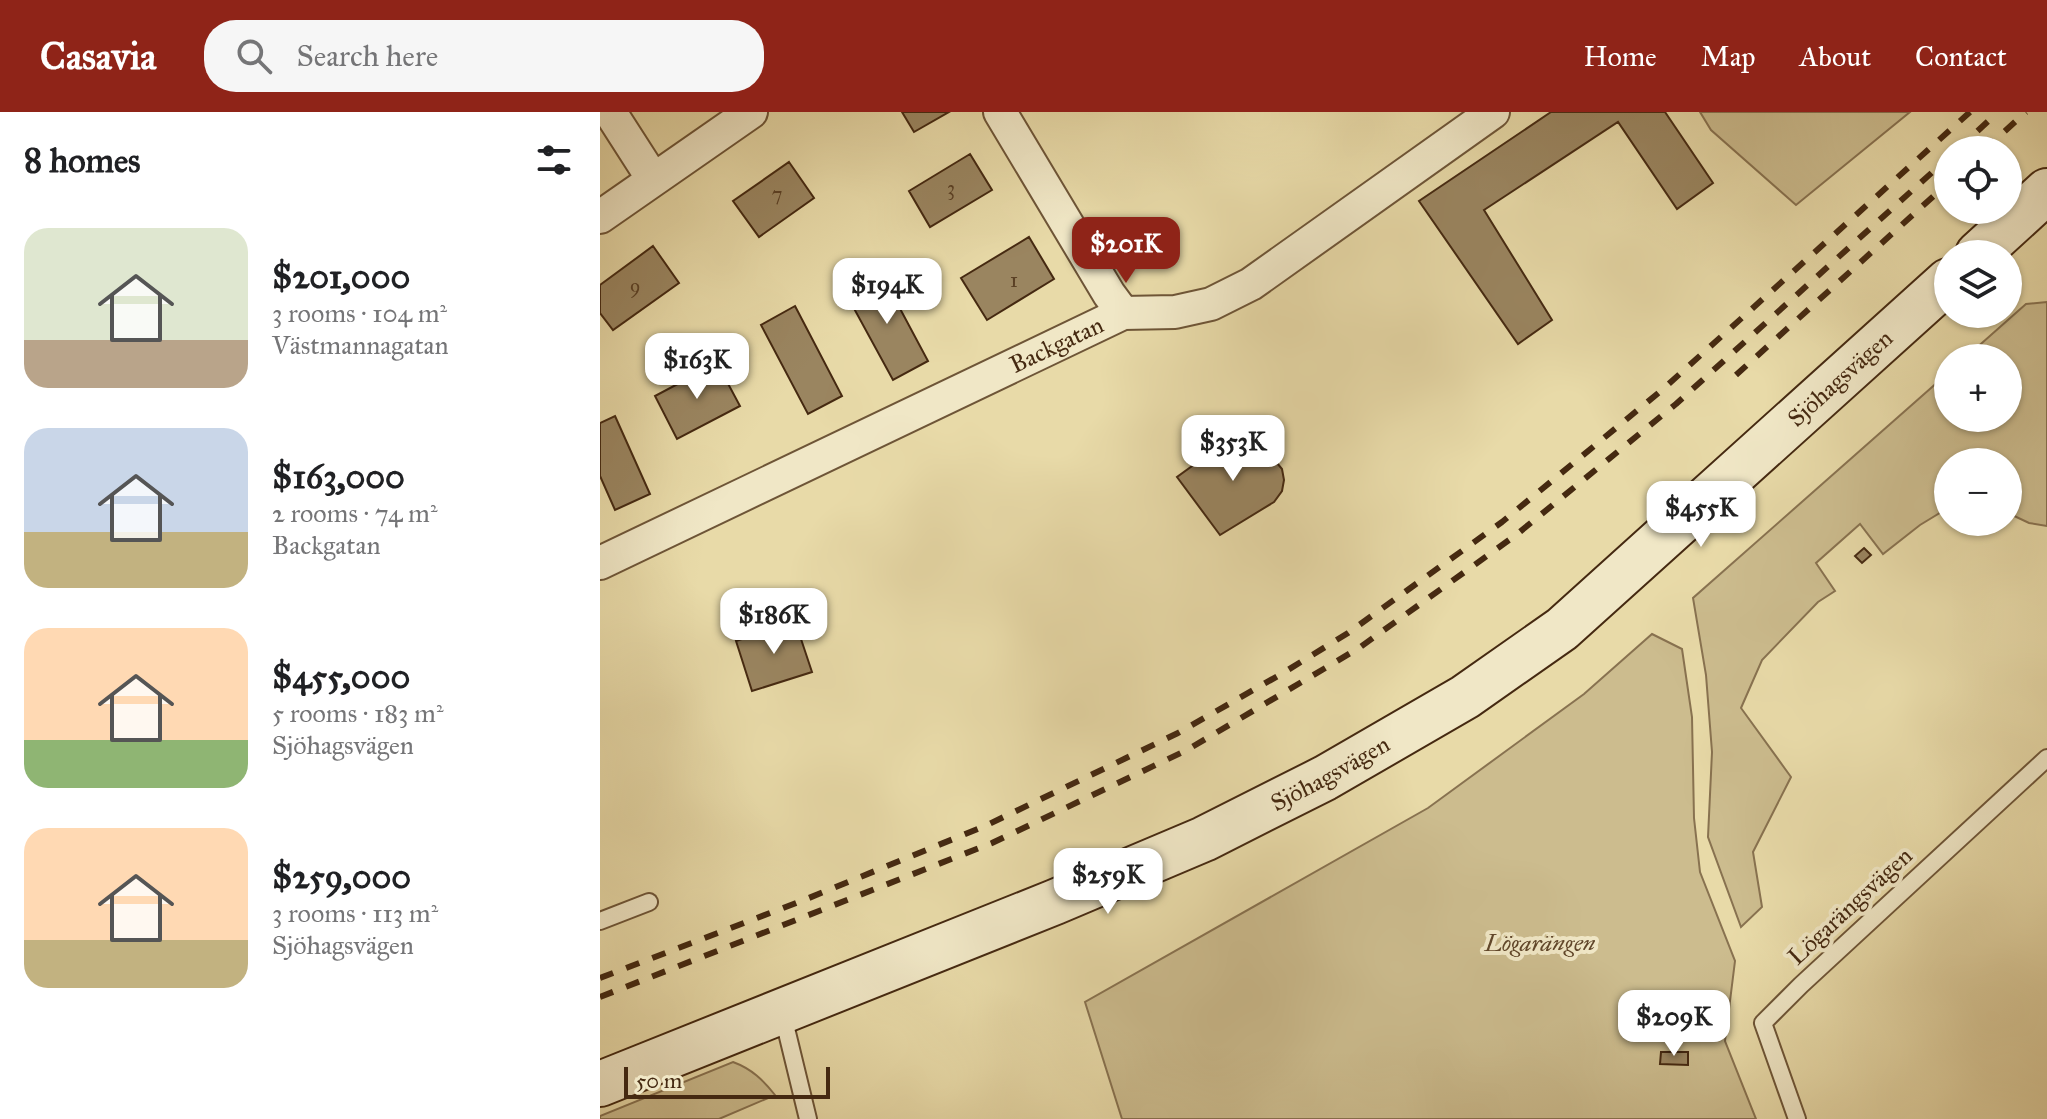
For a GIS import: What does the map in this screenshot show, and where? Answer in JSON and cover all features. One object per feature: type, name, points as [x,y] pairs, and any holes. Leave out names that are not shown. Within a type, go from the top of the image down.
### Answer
[{"type":"main road","points":[[1993,240],[2047,191]]},
{"type":"main road","name":"Sjöhagsvägen","points":[[600,1084],[1204,839],[1325,778],[1465,697],[1562,629],[1934,294]]},
{"type":"street","points":[[610,112],[653,179]]},
{"type":"street","points":[[600,217],[751,112]]},
{"type":"street","points":[[1000,112],[1123,313]]},
{"type":"street","name":"Backgatan","points":[[600,563],[1123,313],[1175,312],[1211,304],[1251,284],[1493,112]]},
{"type":"lane","name":"Lögarängsvägen","points":[[1797,1119],[1763,1023],[2047,758]]},
{"type":"lane","points":[[600,921],[649,902]]},
{"type":"lane","points":[[782,1012],[808,1119]]},
{"type":"green space","points":[[1700,112],[1910,112],[1796,205],[1711,130]]},
{"type":"green space","points":[[2047,302],[2047,526],[2022,520],[2022,448],[1934,448],[1934,516],[1883,554],[1860,524],[1816,563],[1835,591],[1818,602],[1762,660],[1741,708],[1791,777],[1753,852],[1762,907],[1741,927],[1708,837],[1712,752],[1706,675],[1693,598],[1934,385],[1934,432],[2022,432],[2022,344],[1981,344],[1999,328],[2022,328],[2022,308],[2026,304]]},
{"type":"green space","name":"Lögarängen","points":[[1652,634],[1682,649],[1692,717],[1694,818],[1700,872],[1735,961],[1725,1041],[1756,1119],[1122,1119],[1085,1002],[1428,808],[1584,694]]},
{"type":"green space","points":[[733,1062],[757,1076],[775,1095],[719,1119],[600,1119],[600,1116]]},
{"type":"building","points":[[902,112],[949,112],[914,132]]},
{"type":"building","points":[[1551,112],[1665,112],[1713,183],[1677,209],[1618,122],[1484,210],[1552,320],[1518,344],[1419,201]]},
{"type":"building","points":[[970,154],[992,190],[930,227],[909,191]]},
{"type":"building","points":[[789,162],[814,198],[759,237],[733,201]]},
{"type":"building","points":[[1029,237],[1054,279],[987,320],[961,278]]},
{"type":"building","points":[[653,246],[679,283],[613,330],[600,313],[600,285]]},
{"type":"building","points":[[881,273],[928,361],[893,380],[845,292]]},
{"type":"building","points":[[795,306],[842,396],[808,414],[761,325]]},
{"type":"building","points":[[717,363],[740,406],[677,439],[655,396]]},
{"type":"building","points":[[615,416],[650,494],[615,510],[600,476],[600,423]]},
{"type":"building","points":[[1242,430],[1269,466],[1277,463],[1282,469],[1282,491],[1274,502],[1220,535],[1177,477]]},
{"type":"building","points":[[1864,548],[1871,555],[1862,563],[1855,556]]},
{"type":"building","points":[[795,621],[812,672],[752,691],[736,641]]},
{"type":"building","points":[[1679,1013],[1695,1013],[1694,1041],[1678,1041]]},
{"type":"building","points":[[1661,1052],[1688,1052],[1688,1065],[1660,1064]]},
{"type":"railway","points":[[600,978],[985,826],[1178,733],[1348,633],[1502,522],[1662,390],[1970,112]]},
{"type":"railway","points":[[1972,136],[1998,112]]},
{"type":"railway","points":[[1999,136],[2026,112]]},
{"type":"railway","points":[[600,997],[992,843],[1187,750],[1359,648],[1516,535],[1676,404],[1934,171]]},
{"type":"railway","points":[[1736,375],[1934,196]]}]
